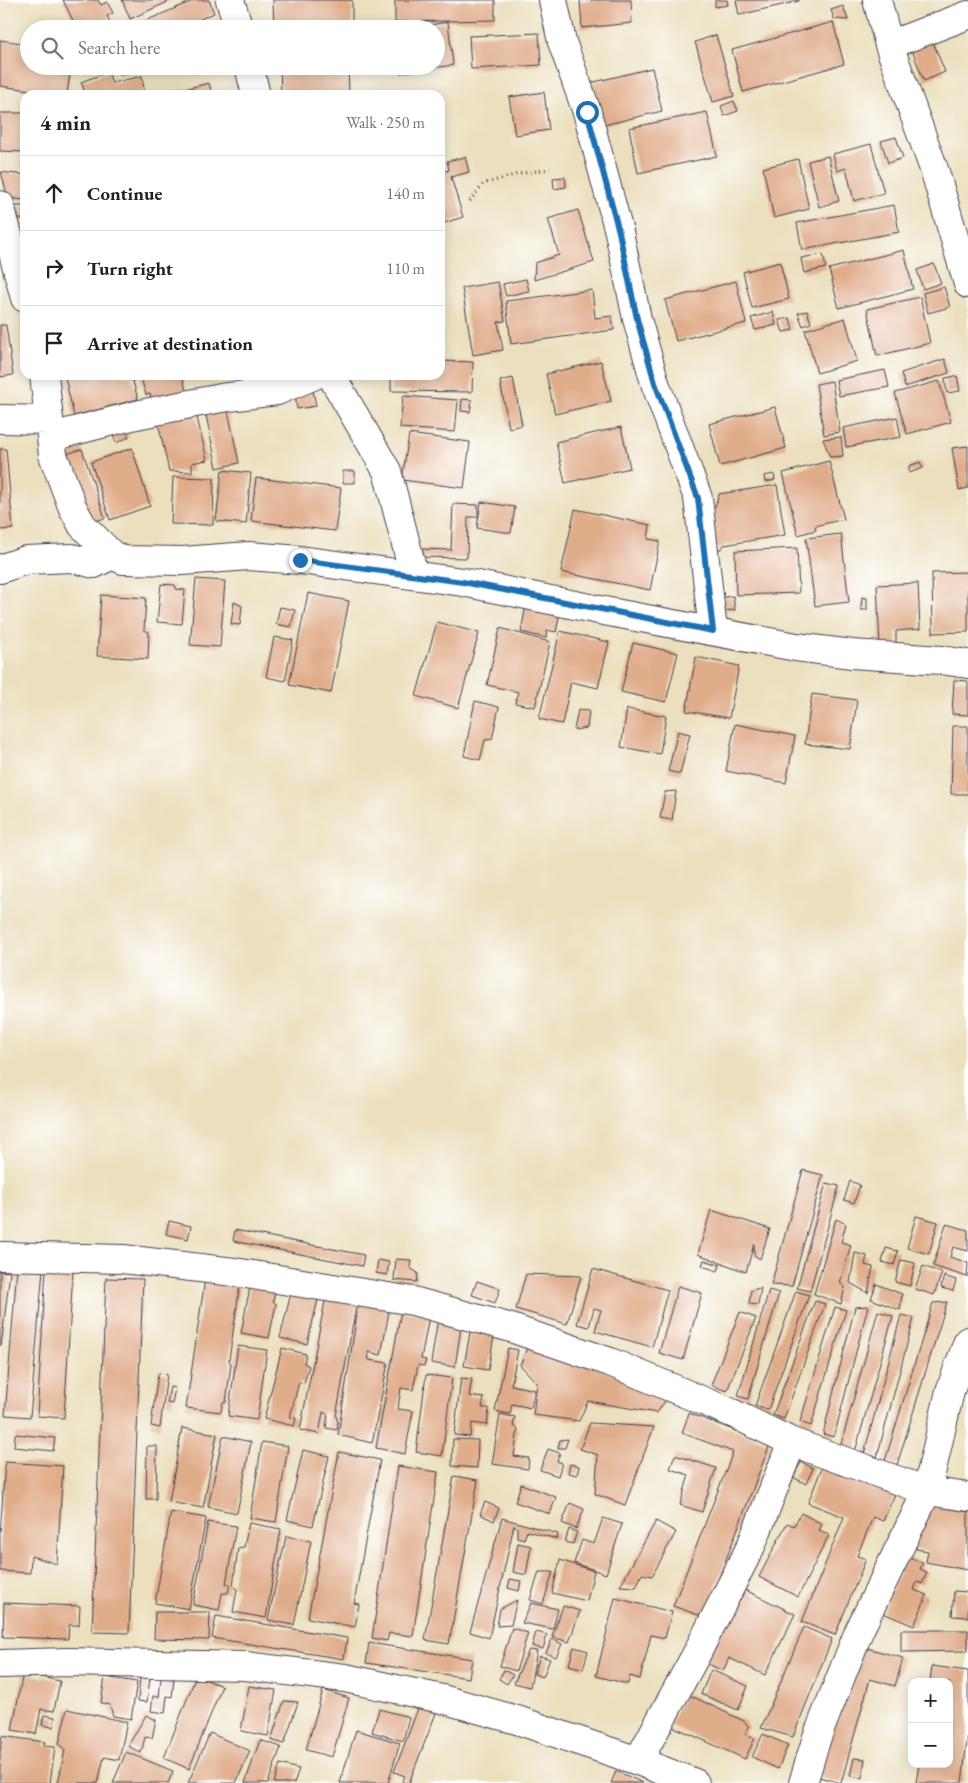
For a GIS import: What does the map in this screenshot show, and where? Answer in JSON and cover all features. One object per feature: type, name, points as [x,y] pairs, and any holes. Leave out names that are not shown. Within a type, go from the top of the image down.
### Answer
[{"type":"street","points":[[230,0],[236,20]]},
{"type":"street","points":[[553,0],[562,42],[587,112],[619,232],[637,319],[655,383],[698,498],[713,631]]},
{"type":"street","points":[[877,0],[889,45],[936,172],[968,284]]},
{"type":"street","points":[[889,45],[968,15]]},
{"type":"street","points":[[251,75],[255,90]]},
{"type":"street","points":[[0,205],[20,279]]},
{"type":"street","points":[[45,380],[53,455],[72,506],[82,525],[112,555],[123,560],[182,561],[249,556],[300,560],[463,582],[806,648],[968,664]]},
{"type":"street","points":[[0,419],[50,428],[136,415],[221,398],[277,391],[303,380]]},
{"type":"street","points":[[334,380],[387,471],[414,575]]},
{"type":"street","points":[[0,569],[26,560],[72,558],[94,564],[112,555]]},
{"type":"street","points":[[0,1256],[123,1259],[160,1263],[234,1272],[413,1301],[508,1327],[610,1362],[732,1413],[792,1442],[927,1491],[968,1497]]},
{"type":"street","points":[[803,1783],[817,1737],[860,1631],[927,1491],[950,1391],[968,1341]]},
{"type":"street","points":[[638,1761],[697,1653],[751,1546],[792,1442]]},
{"type":"street","points":[[0,1664],[68,1662],[245,1666],[345,1678],[442,1699],[517,1720],[638,1761],[695,1783]]},
{"type":"path","points":[[470,202],[483,184],[518,174],[550,169]]},
{"type":"building","points":[[63,0],[98,0],[101,5],[107,2],[113,13],[107,16],[109,20],[73,20]]},
{"type":"building","points":[[122,0],[172,0],[130,19]]},
{"type":"building","points":[[195,0],[209,0],[214,13],[200,20],[147,20]]},
{"type":"building","points":[[273,0],[352,0],[352,20],[274,20]]},
{"type":"building","points":[[395,0],[495,0],[495,20],[395,20]]},
{"type":"building","points":[[580,0],[631,0],[632,23],[582,28]]},
{"type":"building","points":[[715,0],[727,0],[728,5],[715,7]]},
{"type":"building","points":[[736,0],[799,0],[799,1],[739,15]]},
{"type":"building","points":[[843,6],[848,20],[834,19],[831,10]]},
{"type":"building","points":[[445,22],[448,22],[453,65],[445,66]]},
{"type":"building","points":[[833,22],[844,64],[743,92],[732,50]]},
{"type":"building","points":[[539,33],[541,65],[471,69],[469,36]]},
{"type":"building","points":[[716,35],[734,96],[713,102],[695,42]]},
{"type":"building","points":[[0,40],[20,43],[20,75],[70,75],[68,90],[30,90],[0,86]]},
{"type":"building","points":[[933,42],[945,72],[924,81],[912,50]]},
{"type":"building","points":[[652,68],[662,111],[600,126],[590,83]]},
{"type":"building","points":[[100,75],[109,75],[112,83],[142,76],[144,89],[84,90],[81,82]]},
{"type":"building","points":[[280,75],[348,75],[349,90],[281,90]]},
{"type":"building","points":[[209,83],[211,90],[181,90]]},
{"type":"building","points":[[544,92],[549,130],[515,135],[509,97]]},
{"type":"building","points":[[734,101],[738,111],[724,116],[721,106]]},
{"type":"building","points":[[707,112],[717,156],[638,173],[629,128]]},
{"type":"building","points":[[0,113],[20,113],[20,152],[0,151]]},
{"type":"building","points":[[896,137],[903,158],[888,163],[881,141]]},
{"type":"building","points":[[871,144],[884,193],[854,201],[846,168],[837,171],[833,154]]},
{"type":"building","points":[[828,156],[839,201],[819,207],[808,161]]},
{"type":"building","points":[[465,157],[469,172],[451,177],[463,217],[445,223],[445,171],[449,170],[447,161]]},
{"type":"building","points":[[798,159],[809,209],[774,218],[763,168]]},
{"type":"building","points":[[1,172],[20,174],[20,199],[8,198]]},
{"type":"building","points":[[565,177],[566,187],[554,189],[553,178]]},
{"type":"building","points":[[894,205],[899,232],[802,250],[797,223]]},
{"type":"building","points":[[7,206],[20,206],[20,219],[7,219]]},
{"type":"building","points":[[578,210],[594,262],[534,280],[535,263],[559,255],[548,219]]},
{"type":"building","points":[[904,250],[913,289],[839,308],[829,269]]},
{"type":"building","points":[[823,254],[826,268],[804,273],[801,258]]},
{"type":"building","points":[[780,262],[789,299],[752,308],[743,272]]},
{"type":"building","points":[[934,264],[941,283],[923,289],[917,270]]},
{"type":"building","points":[[526,279],[529,291],[506,296],[503,284]]},
{"type":"building","points":[[736,281],[746,323],[676,341],[665,300]]},
{"type":"building","points":[[498,282],[505,321],[498,322],[503,350],[473,355],[462,288]]},
{"type":"building","points":[[944,287],[950,307],[928,313],[923,293]]},
{"type":"building","points":[[592,290],[595,318],[612,316],[614,330],[511,344],[506,301]]},
{"type":"building","points":[[920,297],[930,343],[877,356],[867,309]]},
{"type":"building","points":[[807,311],[811,323],[803,326],[798,313]]},
{"type":"building","points":[[773,312],[776,325],[755,330],[751,318]]},
{"type":"building","points":[[790,318],[793,330],[783,332],[779,320]]},
{"type":"building","points":[[845,318],[857,361],[817,373],[805,330]]},
{"type":"building","points":[[0,325],[6,325],[13,375],[0,377]]},
{"type":"building","points":[[945,359],[949,373],[905,387],[901,373]]},
{"type":"building","points":[[445,361],[473,362],[472,392],[391,391],[391,380],[445,380]]},
{"type":"building","points":[[601,361],[611,401],[555,414],[546,374]]},
{"type":"building","points":[[885,370],[889,387],[839,396],[836,380]]},
{"type":"building","points":[[957,376],[960,391],[947,393],[945,378]]},
{"type":"building","points":[[513,378],[522,425],[509,428],[500,381]]},
{"type":"building","points":[[66,380],[132,380],[138,399],[74,416]]},
{"type":"building","points":[[142,380],[183,380],[188,398],[154,407],[150,394],[146,395]]},
{"type":"building","points":[[832,381],[840,432],[824,435],[816,384]]},
{"type":"building","points":[[939,381],[951,422],[907,434],[895,393]]},
{"type":"building","points":[[313,390],[316,406],[297,409],[295,392]]},
{"type":"building","points":[[403,396],[458,400],[455,432],[400,428]]},
{"type":"building","points":[[462,399],[472,400],[470,412],[461,411]]},
{"type":"building","points":[[775,407],[786,448],[720,466],[709,424]]},
{"type":"building","points":[[228,411],[239,463],[217,468],[206,415]]},
{"type":"building","points":[[196,413],[207,460],[192,463],[192,472],[169,471],[158,422]]},
{"type":"building","points":[[897,417],[901,437],[846,447],[843,428]]},
{"type":"building","points":[[123,423],[129,437],[116,443],[111,429]]},
{"type":"building","points":[[621,427],[630,468],[565,483],[556,442]]},
{"type":"building","points":[[409,434],[470,442],[464,488],[402,480]]},
{"type":"building","points":[[841,437],[843,456],[830,457],[823,439]]},
{"type":"building","points":[[968,446],[968,488],[959,490],[952,448]]},
{"type":"building","points":[[132,448],[150,506],[110,520],[91,462]]},
{"type":"building","points":[[0,449],[6,449],[13,529],[0,530]]},
{"type":"building","points":[[82,449],[105,518],[86,524],[63,455]]},
{"type":"building","points":[[829,461],[844,519],[815,526],[816,530],[798,535],[783,473]]},
{"type":"building","points":[[920,462],[923,468],[909,473],[909,466]]},
{"type":"building","points":[[222,470],[251,473],[246,524],[216,521]]},
{"type":"building","points":[[343,471],[355,471],[355,483],[343,483]]},
{"type":"building","points":[[774,474],[775,480],[765,482],[764,476]]},
{"type":"building","points":[[173,477],[214,478],[213,525],[171,524]]},
{"type":"building","points":[[256,478],[341,488],[335,531],[251,521]]},
{"type":"building","points":[[777,485],[785,535],[724,545],[721,549],[708,549],[706,505],[715,507],[719,494]]},
{"type":"building","points":[[481,502],[515,507],[511,533],[477,528]]},
{"type":"building","points":[[453,504],[478,505],[478,517],[468,517],[467,558],[419,557],[419,549],[451,550]]},
{"type":"building","points":[[575,509],[650,525],[648,539],[660,541],[650,590],[561,572]]},
{"type":"building","points":[[841,534],[849,602],[815,606],[806,538]]},
{"type":"building","points":[[797,548],[799,593],[736,595],[735,551]]},
{"type":"building","points":[[968,572],[968,632],[933,633],[932,573]]},
{"type":"building","points":[[196,579],[225,581],[220,647],[190,645]]},
{"type":"building","points":[[918,583],[920,629],[896,631],[896,646],[880,646],[877,585]]},
{"type":"building","points":[[161,584],[175,585],[176,589],[185,590],[182,624],[157,622]]},
{"type":"building","points":[[308,593],[349,601],[331,693],[289,685]]},
{"type":"building","points":[[101,595],[146,598],[144,630],[149,632],[148,659],[97,656]]},
{"type":"building","points":[[733,596],[735,610],[719,611],[717,598]]},
{"type":"building","points":[[862,597],[867,598],[867,610],[861,610]]},
{"type":"building","points":[[234,602],[242,606],[240,625],[231,624]]},
{"type":"building","points":[[526,605],[560,612],[556,632],[547,630],[546,638],[521,632]]},
{"type":"building","points":[[280,607],[295,610],[291,627],[276,624]]},
{"type":"building","points":[[437,622],[479,633],[458,708],[416,696]]},
{"type":"building","points":[[500,628],[550,642],[535,707],[515,703],[518,692],[487,685]]},
{"type":"building","points":[[560,631],[609,642],[598,688],[571,682],[562,724],[539,719]]},
{"type":"building","points":[[274,637],[293,640],[285,681],[266,677]]},
{"type":"building","points":[[633,643],[678,653],[666,702],[621,692]]},
{"type":"building","points":[[696,657],[739,666],[729,718],[686,711]]},
{"type":"building","points":[[954,680],[968,681],[968,715],[952,714]]},
{"type":"building","points":[[812,694],[857,700],[850,749],[805,744]]},
{"type":"building","points":[[475,701],[499,707],[492,739],[485,740],[480,760],[464,756]]},
{"type":"building","points":[[627,709],[666,716],[660,754],[621,747]]},
{"type":"building","points":[[578,710],[589,711],[587,728],[574,730]]},
{"type":"building","points":[[735,724],[795,736],[786,783],[726,771]]},
{"type":"building","points":[[953,726],[968,726],[968,794],[951,794]]},
{"type":"building","points":[[678,731],[690,734],[680,774],[668,771]]},
{"type":"building","points":[[676,791],[672,820],[660,818],[665,792]]},
{"type":"building","points":[[803,1170],[823,1175],[792,1286],[771,1285]]},
{"type":"building","points":[[850,1181],[860,1185],[854,1203],[844,1200]]},
{"type":"building","points":[[826,1183],[839,1186],[810,1291],[797,1288]]},
{"type":"building","points":[[711,1210],[770,1229],[760,1259],[754,1255],[754,1244],[746,1272],[698,1254]]},
{"type":"building","points":[[916,1216],[938,1222],[929,1254],[907,1248]]},
{"type":"building","points":[[836,1219],[846,1224],[841,1242],[851,1245],[840,1283],[845,1287],[841,1304],[814,1294]]},
{"type":"building","points":[[169,1221],[191,1226],[188,1239],[166,1234]]},
{"type":"building","points":[[946,1224],[968,1230],[968,1251],[953,1247],[950,1257],[968,1263],[967,1277],[933,1266]]},
{"type":"building","points":[[235,1230],[364,1255],[362,1266],[233,1241]]},
{"type":"building","points":[[886,1248],[898,1251],[894,1265],[882,1262]]},
{"type":"building","points":[[855,1253],[867,1256],[865,1265],[873,1267],[868,1293],[850,1283]]},
{"type":"building","points":[[396,1259],[411,1260],[410,1268],[418,1273],[417,1282],[394,1280]]},
{"type":"building","points":[[378,1260],[389,1262],[387,1275],[376,1273]]},
{"type":"building","points":[[704,1260],[720,1265],[718,1271],[702,1266]]},
{"type":"building","points":[[901,1260],[915,1263],[910,1286],[895,1282]]},
{"type":"building","points":[[923,1266],[942,1273],[934,1295],[915,1289]]},
{"type":"building","points":[[17,1268],[43,1270],[30,1417],[5,1415]]},
{"type":"building","points":[[593,1269],[668,1290],[652,1347],[595,1331],[601,1310],[594,1308],[589,1327],[577,1324]]},
{"type":"building","points":[[46,1270],[73,1272],[64,1418],[37,1416]]},
{"type":"building","points":[[0,1271],[10,1272],[1,1346],[0,1345]]},
{"type":"building","points":[[526,1274],[581,1276],[567,1324],[516,1309]]},
{"type":"building","points":[[944,1276],[956,1280],[953,1291],[941,1288]]},
{"type":"building","points":[[106,1278],[143,1279],[129,1633],[92,1632]]},
{"type":"building","points":[[205,1279],[240,1284],[229,1360],[231,1364],[226,1402],[223,1402],[221,1412],[186,1408]]},
{"type":"building","points":[[477,1281],[500,1289],[495,1303],[472,1295]]},
{"type":"building","points":[[876,1284],[902,1294],[900,1310],[871,1299]]},
{"type":"building","points":[[678,1286],[702,1293],[683,1360],[659,1353]]},
{"type":"building","points":[[250,1287],[275,1292],[273,1301],[276,1304],[269,1338],[241,1333]]},
{"type":"building","points":[[761,1288],[758,1305],[749,1304],[751,1290]]},
{"type":"building","points":[[769,1290],[779,1293],[748,1399],[738,1396]]},
{"type":"building","points":[[796,1291],[809,1295],[768,1410],[755,1406]]},
{"type":"building","points":[[291,1293],[318,1300],[307,1344],[280,1338]]},
{"type":"building","points":[[326,1296],[357,1302],[336,1416],[338,1422],[337,1430],[326,1428],[328,1415],[323,1412],[319,1434],[300,1430]]},
{"type":"building","points":[[359,1301],[390,1306],[381,1355],[368,1352],[369,1360],[388,1363],[372,1443],[338,1435]]},
{"type":"building","points":[[815,1301],[825,1304],[784,1419],[773,1415]]},
{"type":"building","points":[[947,1302],[897,1465],[885,1461],[933,1303]]},
{"type":"building","points":[[868,1306],[834,1437],[823,1434],[855,1307]]},
{"type":"building","points":[[835,1307],[846,1310],[811,1426],[800,1422]]},
{"type":"building","points":[[401,1311],[429,1316],[421,1359],[426,1360],[424,1366],[418,1365],[413,1390],[401,1388],[398,1409],[413,1411],[405,1454],[376,1448]]},
{"type":"building","points":[[878,1311],[893,1316],[855,1452],[840,1448]]},
{"type":"building","points":[[740,1312],[756,1318],[727,1391],[711,1385]]},
{"type":"building","points":[[901,1315],[914,1318],[877,1457],[864,1454]]},
{"type":"building","points":[[438,1318],[462,1321],[455,1367],[431,1363]]},
{"type":"building","points":[[471,1327],[495,1331],[488,1370],[464,1366]]},
{"type":"building","points":[[529,1343],[669,1395],[657,1413],[588,1401],[579,1421],[533,1415],[537,1383],[520,1365]]},
{"type":"building","points":[[238,1346],[267,1350],[257,1420],[228,1416]]},
{"type":"building","points":[[282,1348],[306,1354],[304,1363],[309,1366],[304,1383],[299,1382],[290,1417],[296,1418],[294,1426],[264,1419]]},
{"type":"building","points":[[508,1348],[518,1350],[511,1385],[535,1390],[531,1408],[512,1404],[510,1414],[495,1411]]},
{"type":"building","points":[[158,1373],[167,1374],[160,1428],[151,1426]]},
{"type":"building","points":[[426,1375],[452,1378],[442,1456],[416,1452]]},
{"type":"building","points":[[461,1378],[472,1379],[469,1396],[484,1398],[482,1408],[489,1408],[487,1425],[472,1423],[470,1437],[454,1435]]},
{"type":"building","points":[[170,1387],[175,1388],[172,1404],[167,1403]]},
{"type":"building","points":[[689,1413],[770,1444],[704,1617],[673,1606],[733,1452],[682,1433]]},
{"type":"building","points":[[500,1414],[515,1417],[513,1425],[518,1429],[514,1456],[529,1458],[528,1469],[492,1464]]},
{"type":"building","points":[[590,1423],[654,1427],[625,1505],[595,1494],[598,1455],[580,1449]]},
{"type":"building","points":[[182,1428],[217,1434],[203,1508],[169,1502]]},
{"type":"building","points":[[15,1434],[55,1438],[53,1451],[14,1447]]},
{"type":"building","points":[[223,1436],[251,1442],[237,1513],[208,1507]]},
{"type":"building","points":[[453,1439],[478,1440],[477,1468],[452,1466]]},
{"type":"building","points":[[568,1439],[565,1448],[558,1448],[560,1440]]},
{"type":"building","points":[[262,1442],[288,1446],[276,1522],[250,1518]]},
{"type":"building","points":[[147,1446],[157,1446],[156,1499],[146,1499]]},
{"type":"building","points":[[548,1449],[560,1453],[557,1461],[562,1463],[558,1476],[540,1470]]},
{"type":"building","points":[[303,1450],[329,1456],[313,1526],[287,1520]]},
{"type":"building","points":[[339,1452],[380,1460],[354,1603],[359,1604],[355,1627],[308,1618]]},
{"type":"building","points":[[675,1455],[716,1468],[702,1512],[680,1505],[689,1475],[670,1469]]},
{"type":"building","points":[[5,1462],[63,1466],[57,1564],[31,1556],[30,1573],[0,1571],[0,1534]]},
{"type":"building","points":[[801,1462],[813,1468],[806,1484],[793,1477]]},
{"type":"building","points":[[570,1464],[579,1466],[577,1475],[568,1473]]},
{"type":"building","points":[[823,1465],[895,1494],[883,1521],[873,1517],[857,1556],[866,1559],[835,1635],[802,1622],[844,1517],[808,1503]]},
{"type":"building","points":[[398,1466],[438,1472],[413,1636],[389,1633],[387,1641],[372,1638]]},
{"type":"building","points":[[454,1476],[478,1480],[449,1644],[425,1640]]},
{"type":"building","points":[[521,1484],[556,1497],[550,1514],[515,1502]]},
{"type":"building","points":[[485,1502],[499,1508],[494,1521],[480,1514]]},
{"type":"building","points":[[570,1503],[584,1509],[576,1529],[562,1523]]},
{"type":"building","points":[[924,1504],[968,1512],[968,1570],[926,1562],[928,1551],[916,1549]]},
{"type":"building","points":[[171,1512],[206,1518],[189,1609],[155,1603]]},
{"type":"building","points":[[801,1513],[822,1524],[819,1530],[829,1535],[798,1597],[759,1577],[787,1523],[794,1526]]},
{"type":"building","points":[[502,1518],[558,1534],[557,1539],[527,1531],[524,1539],[517,1537],[517,1527],[514,1525],[489,1638],[470,1632]]},
{"type":"building","points":[[603,1518],[622,1524],[606,1574],[574,1563],[582,1540],[594,1544]]},
{"type":"building","points":[[656,1521],[676,1532],[652,1576],[642,1574],[636,1587],[620,1586]]},
{"type":"building","points":[[208,1522],[236,1526],[226,1584],[230,1584],[228,1593],[222,1593],[219,1610],[193,1605]]},
{"type":"building","points":[[249,1523],[281,1529],[266,1618],[233,1612],[237,1589],[233,1586],[238,1548],[244,1547]]},
{"type":"building","points":[[569,1529],[577,1532],[573,1544],[565,1542]]},
{"type":"building","points":[[286,1536],[311,1541],[294,1625],[268,1620]]},
{"type":"building","points":[[518,1543],[531,1546],[526,1575],[513,1572]]},
{"type":"building","points":[[906,1557],[923,1563],[920,1569],[927,1572],[922,1584],[917,1582],[914,1590],[927,1595],[914,1626],[883,1613]]},
{"type":"building","points":[[560,1560],[594,1571],[587,1601],[552,1593]]},
{"type":"building","points":[[539,1572],[553,1572],[543,1604],[530,1600]]},
{"type":"building","points":[[510,1579],[521,1581],[519,1591],[508,1588]]},
{"type":"building","points":[[741,1588],[795,1614],[765,1675],[729,1658],[723,1671],[704,1662]]},
{"type":"building","points":[[954,1591],[968,1592],[968,1617],[952,1616]]},
{"type":"building","points":[[615,1598],[672,1612],[665,1638],[651,1635],[640,1679],[630,1676],[628,1684],[596,1676]]},
{"type":"building","points":[[517,1600],[511,1625],[497,1626],[500,1609]]},
{"type":"building","points":[[4,1603],[80,1606],[79,1625],[69,1625],[68,1639],[3,1637]]},
{"type":"building","points":[[531,1603],[558,1609],[553,1629],[522,1623]]},
{"type":"building","points":[[563,1606],[580,1611],[569,1642],[552,1637]]},
{"type":"building","points":[[155,1612],[210,1612],[209,1640],[154,1639]]},
{"type":"building","points":[[216,1616],[347,1638],[344,1659],[212,1638]]},
{"type":"building","points":[[804,1627],[832,1639],[793,1737],[761,1728]]},
{"type":"building","points":[[512,1628],[528,1633],[516,1671],[500,1666]]},
{"type":"building","points":[[901,1630],[968,1630],[968,1651],[901,1652]]},
{"type":"building","points":[[536,1632],[547,1635],[543,1649],[532,1646]]},
{"type":"building","points":[[552,1639],[562,1644],[556,1657],[546,1653]]},
{"type":"building","points":[[369,1643],[472,1659],[469,1678],[366,1663]]},
{"type":"building","points":[[856,1645],[903,1658],[895,1686],[870,1679],[841,1783],[819,1777]]},
{"type":"building","points":[[574,1647],[588,1651],[583,1669],[569,1665]]},
{"type":"building","points":[[529,1650],[537,1651],[530,1687],[514,1683]]},
{"type":"building","points":[[540,1656],[550,1659],[543,1677],[534,1674]]},
{"type":"building","points":[[932,1666],[968,1671],[968,1733],[962,1783],[916,1783],[918,1768],[953,1768],[953,1678],[930,1678]]},
{"type":"building","points":[[504,1670],[513,1675],[507,1684],[499,1679]]},
{"type":"building","points":[[711,1670],[748,1686],[738,1710],[701,1694]]},
{"type":"building","points":[[23,1673],[60,1681],[54,1711],[41,1709],[36,1734],[12,1730]]},
{"type":"building","points":[[196,1676],[222,1686],[189,1769],[164,1758]]},
{"type":"building","points":[[105,1677],[137,1682],[131,1719],[113,1716],[110,1705],[101,1703]]},
{"type":"building","points":[[140,1677],[150,1678],[147,1702],[138,1701]]},
{"type":"building","points":[[161,1678],[174,1679],[172,1697],[167,1696],[165,1713],[151,1711],[153,1696],[159,1697]]},
{"type":"building","points":[[249,1686],[276,1690],[268,1736],[241,1731]]},
{"type":"building","points":[[323,1690],[349,1698],[332,1757],[306,1750]]},
{"type":"building","points":[[685,1693],[744,1721],[749,1727],[745,1734],[755,1738],[745,1759],[670,1725]]},
{"type":"building","points":[[284,1701],[298,1702],[284,1744],[271,1740]]},
{"type":"building","points":[[419,1706],[436,1713],[409,1783],[402,1783],[405,1776],[394,1772]]},
{"type":"building","points":[[67,1709],[127,1722],[119,1760],[104,1757],[98,1783],[58,1783],[65,1750],[59,1744]]},
{"type":"building","points":[[379,1709],[409,1717],[403,1741],[372,1732]]},
{"type":"building","points":[[44,1715],[55,1717],[53,1727],[42,1725]]},
{"type":"building","points":[[146,1715],[156,1720],[152,1738],[145,1737],[141,1753],[128,1746]]},
{"type":"building","points":[[356,1730],[400,1743],[388,1783],[340,1783]]},
{"type":"building","points":[[210,1733],[250,1751],[236,1783],[188,1783]]},
{"type":"building","points":[[763,1734],[788,1745],[778,1769],[752,1757]]},
{"type":"building","points":[[2,1736],[45,1742],[44,1746],[55,1747],[50,1783],[0,1783]]},
{"type":"building","points":[[260,1740],[281,1747],[268,1783],[245,1783]]},
{"type":"building","points":[[126,1752],[173,1771],[168,1783],[113,1783]]},
{"type":"building","points":[[854,1758],[865,1759],[862,1778],[850,1776]]},
{"type":"building","points":[[280,1764],[299,1769],[294,1783],[274,1783]]},
{"type":"building","points":[[616,1771],[643,1783],[611,1783]]},
{"type":"route","points":[[300,560],[463,582],[713,631],[698,498],[655,383],[637,319],[619,232],[587,112]]}]
